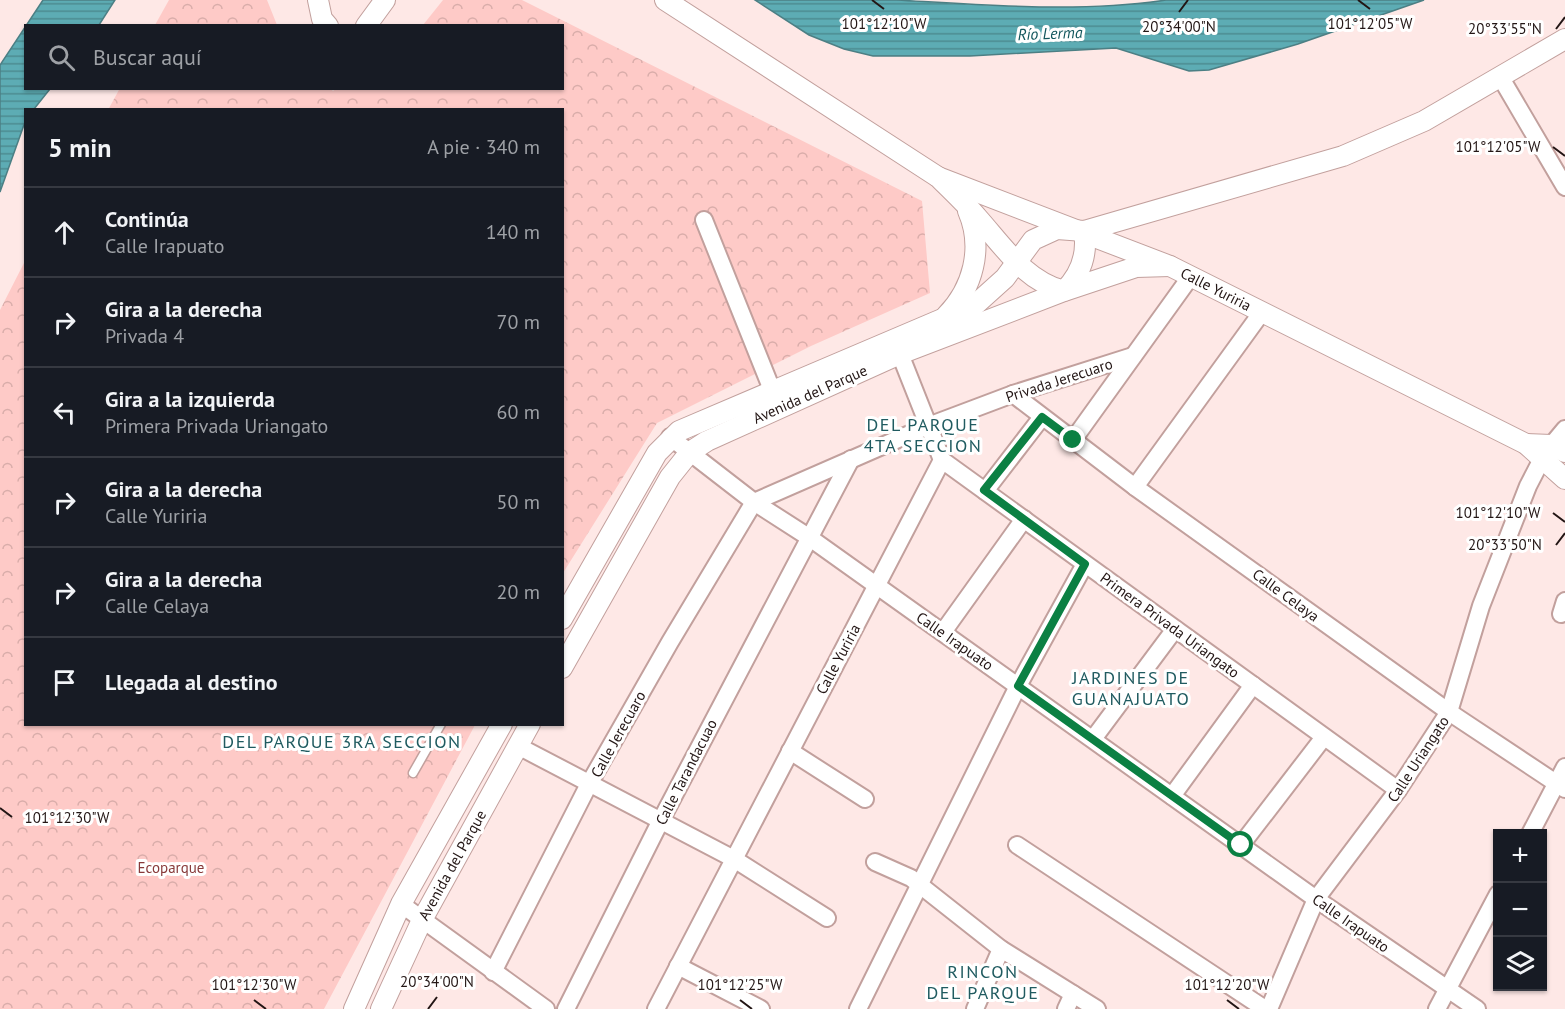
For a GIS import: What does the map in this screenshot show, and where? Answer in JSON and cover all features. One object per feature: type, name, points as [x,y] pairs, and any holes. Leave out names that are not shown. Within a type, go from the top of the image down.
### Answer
[{"type":"street","points":[[318,0],[322,19],[326,24]]},
{"type":"street","points":[[367,24],[385,0]]},
{"type":"street","points":[[665,0],[938,177],[965,203],[1017,261],[1038,280],[1064,291],[1077,277],[1084,259],[1084,231],[1343,156],[1424,121],[1565,39]]},
{"type":"street","points":[[1501,78],[1565,188]]},
{"type":"street","name":"Calle Yuriria","points":[[938,177],[1084,231],[1170,266],[1526,444],[1552,452]]},
{"type":"street","points":[[944,318],[964,294],[975,264],[975,233],[965,203]]},
{"type":"street","points":[[704,220],[772,390]]},
{"type":"street","name":"Avenida del Parque","points":[[566,607],[657,453],[670,437],[689,425],[944,318],[983,299],[1005,278],[1023,249],[1044,232],[1057,229],[1084,231]]},
{"type":"street","name":"Avenida del Parque","points":[[564,664],[670,477],[690,452],[803,396],[900,354],[1064,291],[1136,267],[1170,266]]},
{"type":"street","points":[[1073,440],[1191,276]]},
{"type":"street","points":[[1135,487],[1262,312]]},
{"type":"street","points":[[900,354],[942,460]]},
{"type":"street","name":"Privada Jerecuaro","points":[[754,502],[928,426],[1013,394],[1133,356]]},
{"type":"street","name":"Calle Celaya","points":[[1013,394],[1135,487],[1449,712],[1561,787]]},
{"type":"street","points":[[984,490],[1042,417]]},
{"type":"street","name":"Calle Uriangato","points":[[1267,1009],[1316,899],[1398,790],[1449,712],[1480,606],[1528,486],[1565,429]]},
{"type":"street","name":"Calle Irapuato","points":[[670,437],[754,502],[810,538],[1316,899],[1477,1009]]},
{"type":"street","points":[[1552,452],[1565,479]]},
{"type":"street","name":"Calle Tarandacuao","points":[[567,1009],[660,822],[851,459]]},
{"type":"street","name":"Calle Yuriria","points":[[656,1009],[942,460]]},
{"type":"street","name":"Primera Privada Uriangato","points":[[942,460],[1398,790]]},
{"type":"street","name":"Calle Jerecuaro","points":[[493,972],[589,784],[754,502]]},
{"type":"street","points":[[944,632],[1024,519]]},
{"type":"street","points":[[858,1009],[1018,686],[1085,564]]},
{"type":"street","points":[[1093,739],[1176,629]]},
{"type":"street","points":[[1172,796],[1253,685]]},
{"type":"street","name":"Avenida del Parque","points":[[354,1009],[402,904],[501,726]]},
{"type":"street","name":"Avenida del Parque","points":[[385,1008],[422,920],[529,726]]},
{"type":"street","points":[[1241,845],[1324,737]]},
{"type":"street","points":[[518,746],[734,859],[827,918]]},
{"type":"street","points":[[790,751],[865,800]]},
{"type":"street","points":[[1533,829],[1561,787],[1565,767]]},
{"type":"street","points":[[1017,845],[1267,1009]]},
{"type":"street","points":[[875,862],[919,884],[1069,1002],[1097,1009]]},
{"type":"street","points":[[1437,1009],[1493,902]]},
{"type":"street","points":[[402,904],[546,1009]]},
{"type":"street","points":[[975,1009],[1001,949]]},
{"type":"street","points":[[678,966],[761,1009]]},
{"type":"lane","points":[[413,773],[440,726]]},
{"type":"green space","points":[[169,0],[267,0],[277,24],[156,24]]},
{"type":"green space","points":[[443,0],[522,0],[922,201],[930,293],[811,346],[657,423],[564,571],[564,108],[109,108],[119,90],[564,90],[564,24],[424,24]]},
{"type":"green space","name":"Ecoparque","points":[[24,263],[24,726],[474,726],[324,1009],[0,1009],[0,310]]},
{"type":"water","points":[[43,0],[115,0],[100,24],[27,24]]},
{"type":"water","name":"Río Lerma","points":[[755,0],[897,0],[997,6],[1066,7],[1166,0],[1424,0],[1298,44],[1209,70],[1189,71],[1116,48],[970,56],[873,56],[844,49],[809,35]]},
{"type":"water","points":[[24,29],[24,90],[49,90],[35,108],[24,108],[24,125],[0,192],[0,65]]},
{"type":"district","name":"DEL PARQUE 4TA SECCION","points":[[923,434]]},
{"type":"district","name":"JARDINES DE GUANAJUATO","points":[[1131,687]]},
{"type":"district","name":"DEL PARQUE 3RA SECCION","points":[[342,741]]},
{"type":"district","name":"RINCON DEL PARQUE","points":[[983,981]]},
{"type":"route","points":[[1073,440],[1042,417],[984,490],[1085,564],[1018,686],[1241,845]]}]
